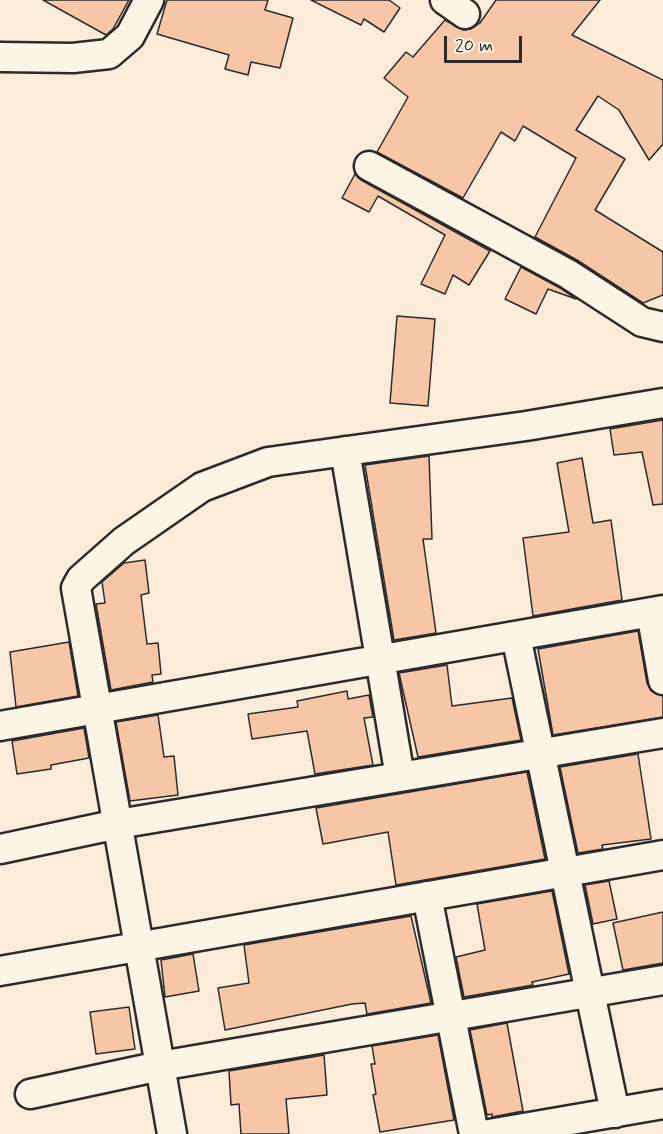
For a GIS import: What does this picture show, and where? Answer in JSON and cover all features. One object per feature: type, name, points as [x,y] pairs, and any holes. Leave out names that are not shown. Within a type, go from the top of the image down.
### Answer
[{"type":"street","points":[[0,57],[73,58],[110,54],[130,36],[149,0]]},
{"type":"street","points":[[369,166],[568,274],[642,322],[663,327]]},
{"type":"street","points":[[172,1134],[76,588],[87,571],[202,487],[268,462],[526,426],[663,403]]},
{"type":"street","points":[[345,451],[400,777]]},
{"type":"street","points":[[0,726],[657,611],[663,680]]},
{"type":"street","points":[[516,636],[615,1113]]},
{"type":"street","points":[[0,849],[118,824],[663,733]]},
{"type":"street","points":[[0,971],[663,855]]},
{"type":"street","points":[[428,896],[474,1134]]},
{"type":"street","points":[[30,1094],[160,1066],[663,980]]},
{"type":"street","points":[[489,1134],[663,1104]]},
{"type":"building","points":[[43,0],[129,0],[113,29],[106,35]]},
{"type":"building","points":[[167,0],[268,0],[265,10],[293,18],[280,68],[251,62],[248,75],[225,69],[229,55],[157,34]]},
{"type":"building","points":[[311,0],[389,0],[400,8],[384,32],[364,19],[361,25]]},
{"type":"building","points":[[496,0],[600,0],[572,35],[663,80],[663,144],[649,160],[619,110],[598,96],[576,130],[625,159],[595,210],[663,252],[663,295],[643,303],[577,260],[535,237],[576,158],[523,126],[515,141],[501,132],[463,198],[377,152],[408,97],[384,78],[406,52],[413,57],[445,20],[463,30],[471,29],[480,23]]},
{"type":"building","points":[[355,174],[361,180],[490,251],[469,285],[453,275],[445,294],[421,284],[445,235],[378,196],[369,212],[342,198]]},
{"type":"building","points":[[521,267],[576,299],[548,289],[536,314],[505,299]]},
{"type":"building","points":[[397,316],[435,319],[428,406],[390,403]]},
{"type":"building","points":[[663,420],[663,504],[653,505],[642,452],[614,455],[610,429]]},
{"type":"building","points":[[429,456],[432,539],[423,539],[436,633],[394,640],[365,465]]},
{"type":"building","points":[[582,458],[593,523],[611,520],[622,600],[533,616],[523,538],[569,532],[557,463]]},
{"type":"building","points":[[145,560],[149,593],[141,595],[147,644],[158,643],[161,674],[152,675],[153,682],[111,690],[96,604],[105,603],[102,582],[124,563]]},
{"type":"building","points":[[638,631],[647,683],[651,691],[663,696],[663,717],[553,735],[538,649]]},
{"type":"building","points":[[69,642],[78,696],[16,707],[10,652]]},
{"type":"building","points":[[447,665],[452,706],[512,698],[521,740],[418,757],[399,673]]},
{"type":"building","points":[[347,691],[348,699],[369,695],[373,717],[364,718],[373,765],[315,774],[307,731],[252,739],[248,714],[298,707],[297,701]]},
{"type":"building","points":[[158,715],[164,757],[174,756],[178,795],[130,801],[116,722]]},
{"type":"building","points":[[84,728],[89,758],[51,765],[51,769],[17,774],[12,741]]},
{"type":"building","points":[[638,754],[651,839],[602,845],[603,849],[578,853],[560,767]]},
{"type":"building","points":[[527,772],[545,859],[396,885],[388,832],[323,844],[316,808]]},
{"type":"building","points":[[609,881],[617,919],[593,924],[585,885]]},
{"type":"building","points":[[552,891],[569,974],[532,982],[533,985],[464,997],[456,957],[485,950],[477,904]]},
{"type":"building","points":[[663,912],[663,963],[623,970],[613,923]]},
{"type":"building","points":[[411,916],[431,1003],[367,1014],[365,1003],[352,1004],[225,1030],[218,988],[249,983],[244,945]]},
{"type":"building","points":[[193,954],[199,991],[165,997],[161,960]]},
{"type":"building","points":[[129,1007],[135,1049],[96,1054],[90,1012]]},
{"type":"building","points":[[507,1023],[523,1111],[492,1117],[492,1114],[487,1115],[470,1030]]},
{"type":"building","points":[[438,1035],[454,1120],[380,1132],[373,1095],[376,1094],[371,1064],[375,1064],[372,1046]]},
{"type":"building","points":[[324,1055],[327,1095],[286,1099],[289,1134],[241,1134],[239,1104],[231,1105],[229,1071]]}]
